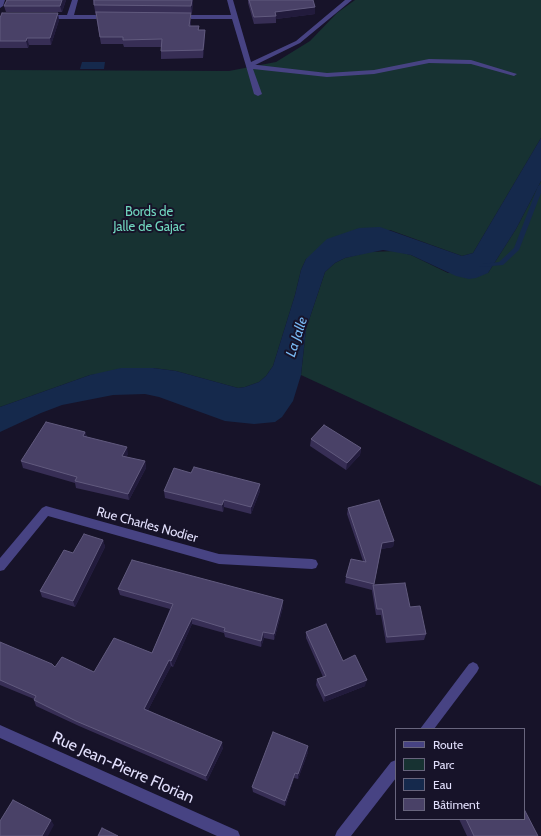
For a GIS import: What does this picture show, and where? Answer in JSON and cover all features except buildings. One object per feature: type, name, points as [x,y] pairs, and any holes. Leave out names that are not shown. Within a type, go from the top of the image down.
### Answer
[{"type":"street","points":[[0,6],[2,0]]},
{"type":"street","points":[[70,17],[75,0]]},
{"type":"street","points":[[230,0],[258,94]]},
{"type":"street","points":[[249,66],[298,42],[349,0]]},
{"type":"street","points":[[39,16],[117,17]]},
{"type":"street","points":[[171,17],[234,17]]},
{"type":"street","points":[[249,66],[327,75],[374,72],[429,61],[471,62],[514,74]]},
{"type":"street","name":"Rue Charles Nodier","points":[[0,566],[46,511],[219,559],[312,564]]},
{"type":"street","points":[[427,728],[473,668]]},
{"type":"street","name":"Rue Jean-Pierre Florian","points":[[0,731],[233,836]]},
{"type":"street","points":[[342,836],[395,768]]},
{"type":"green space","name":"Bords de Jalle de Gajac","points":[[355,0],[541,0],[541,138],[473,253],[462,256],[390,230],[306,259],[301,270],[295,295],[273,366],[266,376],[259,382],[245,387],[238,388],[176,371],[153,368],[90,375],[0,407],[0,70],[229,71],[276,62],[310,41],[337,13]]},
{"type":"green space","points":[[541,181],[541,486],[301,375],[306,329],[325,272],[335,263],[345,258],[369,252],[395,251],[411,255],[448,273],[488,273],[516,229]]},
{"type":"water","points":[[82,62],[105,62],[104,69],[80,69]]},
{"type":"water","points":[[541,138],[541,181],[516,229],[488,273],[469,279],[456,276],[411,255],[383,250],[345,258],[335,263],[325,272],[306,329],[301,375],[293,401],[282,417],[275,422],[254,424],[225,421],[159,397],[145,394],[113,395],[62,405],[0,432],[0,407],[90,375],[121,368],[153,368],[176,371],[238,388],[259,382],[266,376],[273,366],[295,295],[301,270],[306,259],[327,239],[359,228],[380,227],[462,256],[473,253]]},
{"type":"waterway","name":"La Jalle","points":[[482,266],[501,264],[517,249],[541,186]]}]
